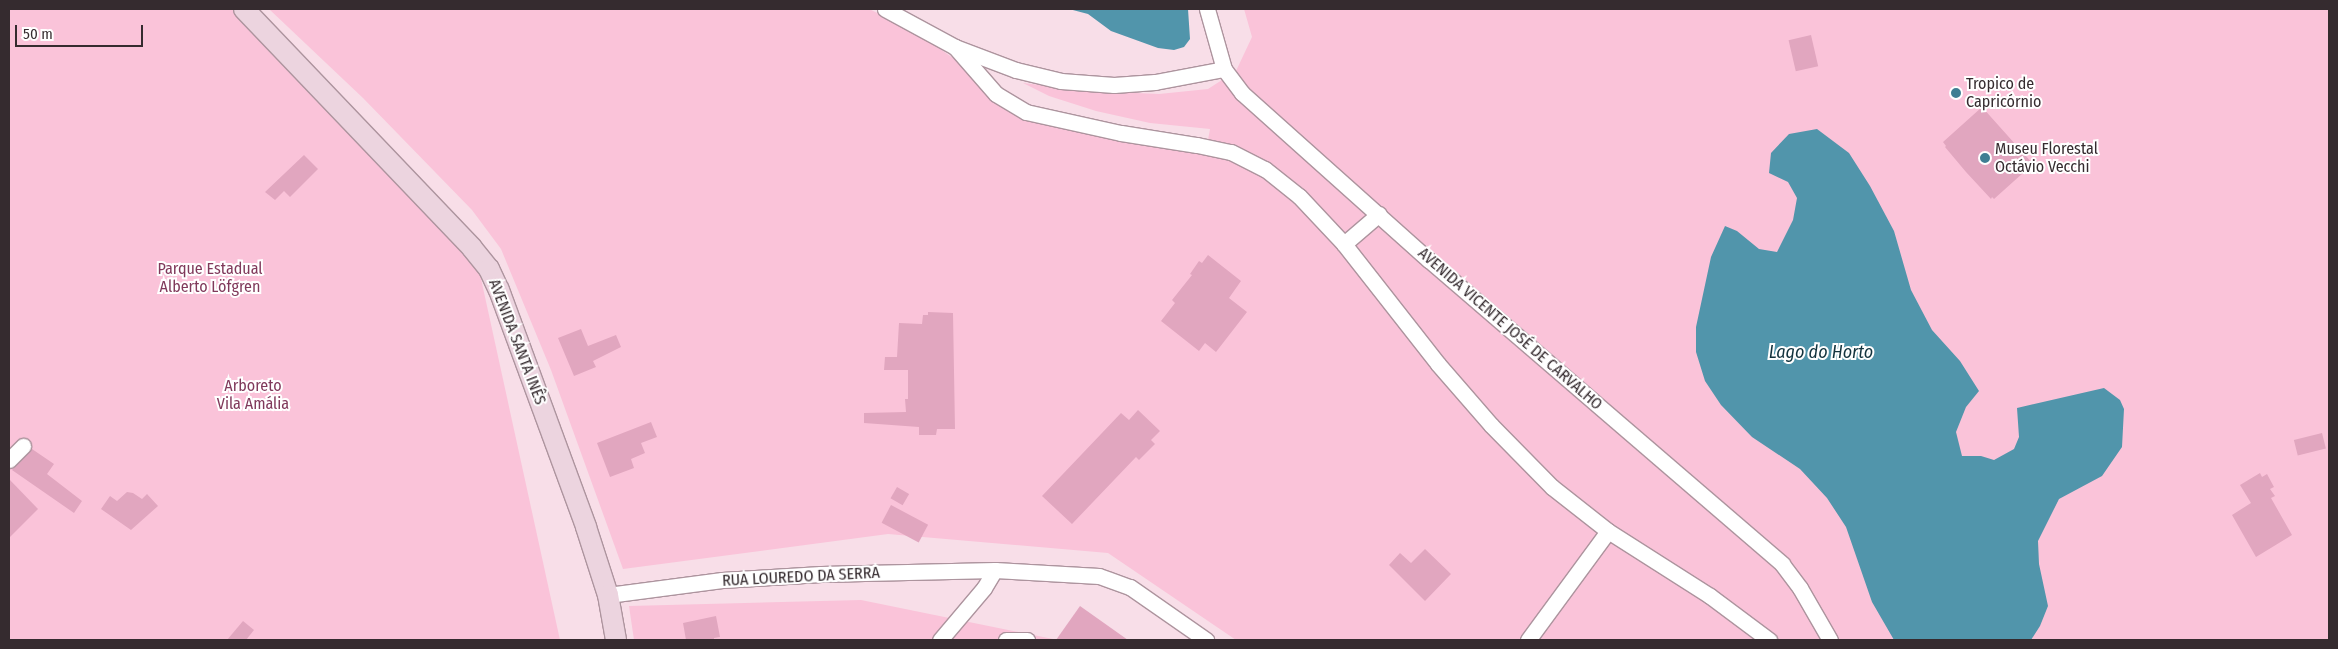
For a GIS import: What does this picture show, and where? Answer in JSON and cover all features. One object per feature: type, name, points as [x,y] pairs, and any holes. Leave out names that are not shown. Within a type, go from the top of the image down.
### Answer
[{"type":"main road","name":"AVENIDA SANTA INÊS","points":[[244,9],[489,269],[503,298],[608,595],[616,640]]},
{"type":"street","points":[[885,9],[949,44],[1016,70],[1062,81],[1114,85],[1155,82],[1224,69]]},
{"type":"street","name":"AVENIDA VICENTE JOSÉ DE CARVALHO","points":[[1207,9],[1224,69],[1242,93],[1782,564],[1800,588],[1830,640]]},
{"type":"street","points":[[949,44],[996,94],[1026,112],[1112,132],[1231,152],[1265,169],[1299,196],[1344,244],[1438,364],[1491,425],[1552,487],[1608,531],[1717,600],[1769,640]]},
{"type":"street","points":[[1344,244],[1379,214]]},
{"type":"street","points":[[9,460],[23,446]]},
{"type":"street","points":[[1528,640],[1608,531]]},
{"type":"street","name":"RUA LOUREDO DA SERRA","points":[[608,595],[722,580],[821,574],[995,570],[1099,576],[1116,580],[1130,587],[1206,640]]},
{"type":"street","points":[[940,640],[981,592],[995,570]]},
{"type":"street","points":[[1006,640],[1027,640]]},
{"type":"green space","name":"Parque Estadual Alberto Löfgren","points":[[9,9],[244,9],[478,265],[560,640],[9,640]]},
{"type":"green space","points":[[269,9],[869,9],[913,30],[1010,98],[1060,119],[1206,151],[1210,129],[1150,123],[1096,111],[1049,96],[1023,83],[1091,91],[1159,94],[1208,89],[1236,71],[1252,37],[1244,9],[2329,9],[2329,640],[1236,640],[1108,553],[888,534],[623,569],[551,370],[501,249],[472,210],[363,98]]},
{"type":"green space","points":[[861,600],[1058,640],[634,640],[629,606]]},
{"type":"water","points":[[1069,9],[1188,9],[1190,39],[1184,47],[1174,50],[1158,48],[1111,31],[1088,14]]},
{"type":"water","name":"Lago do Horto","points":[[1817,129],[1849,153],[1870,186],[1894,231],[1911,290],[1932,330],[1960,361],[1979,391],[1966,407],[1956,432],[1962,456],[1981,456],[1994,460],[2014,449],[2019,437],[2017,408],[2104,388],[2120,400],[2124,409],[2122,447],[2102,476],[2059,499],[2038,541],[2039,564],[2048,606],[2040,626],[2031,640],[1894,640],[1872,602],[1846,527],[1827,498],[1800,469],[1752,437],[1721,405],[1705,381],[1696,352],[1696,327],[1711,257],[1725,226],[1737,231],[1759,249],[1777,252],[1793,220],[1797,198],[1788,182],[1769,173],[1771,153],[1789,134]]},
{"type":"building","points":[[1811,35],[1818,66],[1796,71],[1789,40]]},
{"type":"building","points":[[1982,107],[2033,164],[1994,199],[1992,197],[1991,199],[1966,172],[1943,142]]},
{"type":"building","points":[[304,155],[318,169],[290,197],[284,191],[275,200],[265,192]]},
{"type":"building","points":[[1208,255],[1241,281],[1229,298],[1247,312],[1216,352],[1205,343],[1199,351],[1161,321],[1175,303],[1172,300],[1192,275],[1190,274],[1199,261],[1202,263]]},
{"type":"building","points":[[928,312],[953,313],[955,429],[937,429],[936,435],[919,435],[919,427],[864,423],[864,413],[906,412],[905,399],[908,399],[908,370],[884,370],[885,357],[897,357],[899,323],[922,324],[923,315],[928,315]]},
{"type":"building","points":[[581,329],[588,346],[616,335],[621,347],[593,361],[596,367],[574,376],[558,338]]},
{"type":"building","points":[[1138,410],[1160,431],[1151,440],[1155,444],[1139,460],[1136,457],[1072,524],[1042,496],[1121,413],[1129,420]]},
{"type":"building","points":[[651,422],[657,437],[641,443],[645,453],[631,459],[634,468],[610,477],[597,443]]},
{"type":"building","points":[[2322,433],[2326,449],[2298,456],[2294,440]]},
{"type":"building","points":[[32,449],[54,464],[47,474],[82,501],[74,513],[12,470]]},
{"type":"building","points":[[2260,473],[2262,477],[2267,474],[2274,487],[2270,489],[2275,496],[2271,498],[2292,535],[2256,557],[2232,515],[2251,503],[2240,485]]},
{"type":"building","points":[[9,479],[38,509],[9,538]]},
{"type":"building","points":[[897,487],[909,494],[903,505],[890,498]]},
{"type":"building","points":[[127,492],[133,493],[142,499],[147,494],[158,506],[131,530],[101,509],[110,496],[117,501]]},
{"type":"building","points":[[891,505],[928,525],[919,542],[882,523]]},
{"type":"building","points":[[1425,549],[1451,574],[1425,601],[1389,565],[1400,553],[1411,563]]},
{"type":"building","points":[[1080,606],[1128,640],[1056,640]]},
{"type":"building","points":[[716,616],[720,637],[714,638],[714,640],[686,640],[683,623]]},
{"type":"building","points":[[243,621],[254,630],[246,640],[227,640]]},
{"type":"place","name":"Tropico de Capricórnio","points":[[1956,93]]},
{"type":"place","name":"Museu Florestal Octávio Vecchi","points":[[1985,158]]},
{"type":"park label","name":"Arboreto Vila Amália","points":[[253,395]]}]
